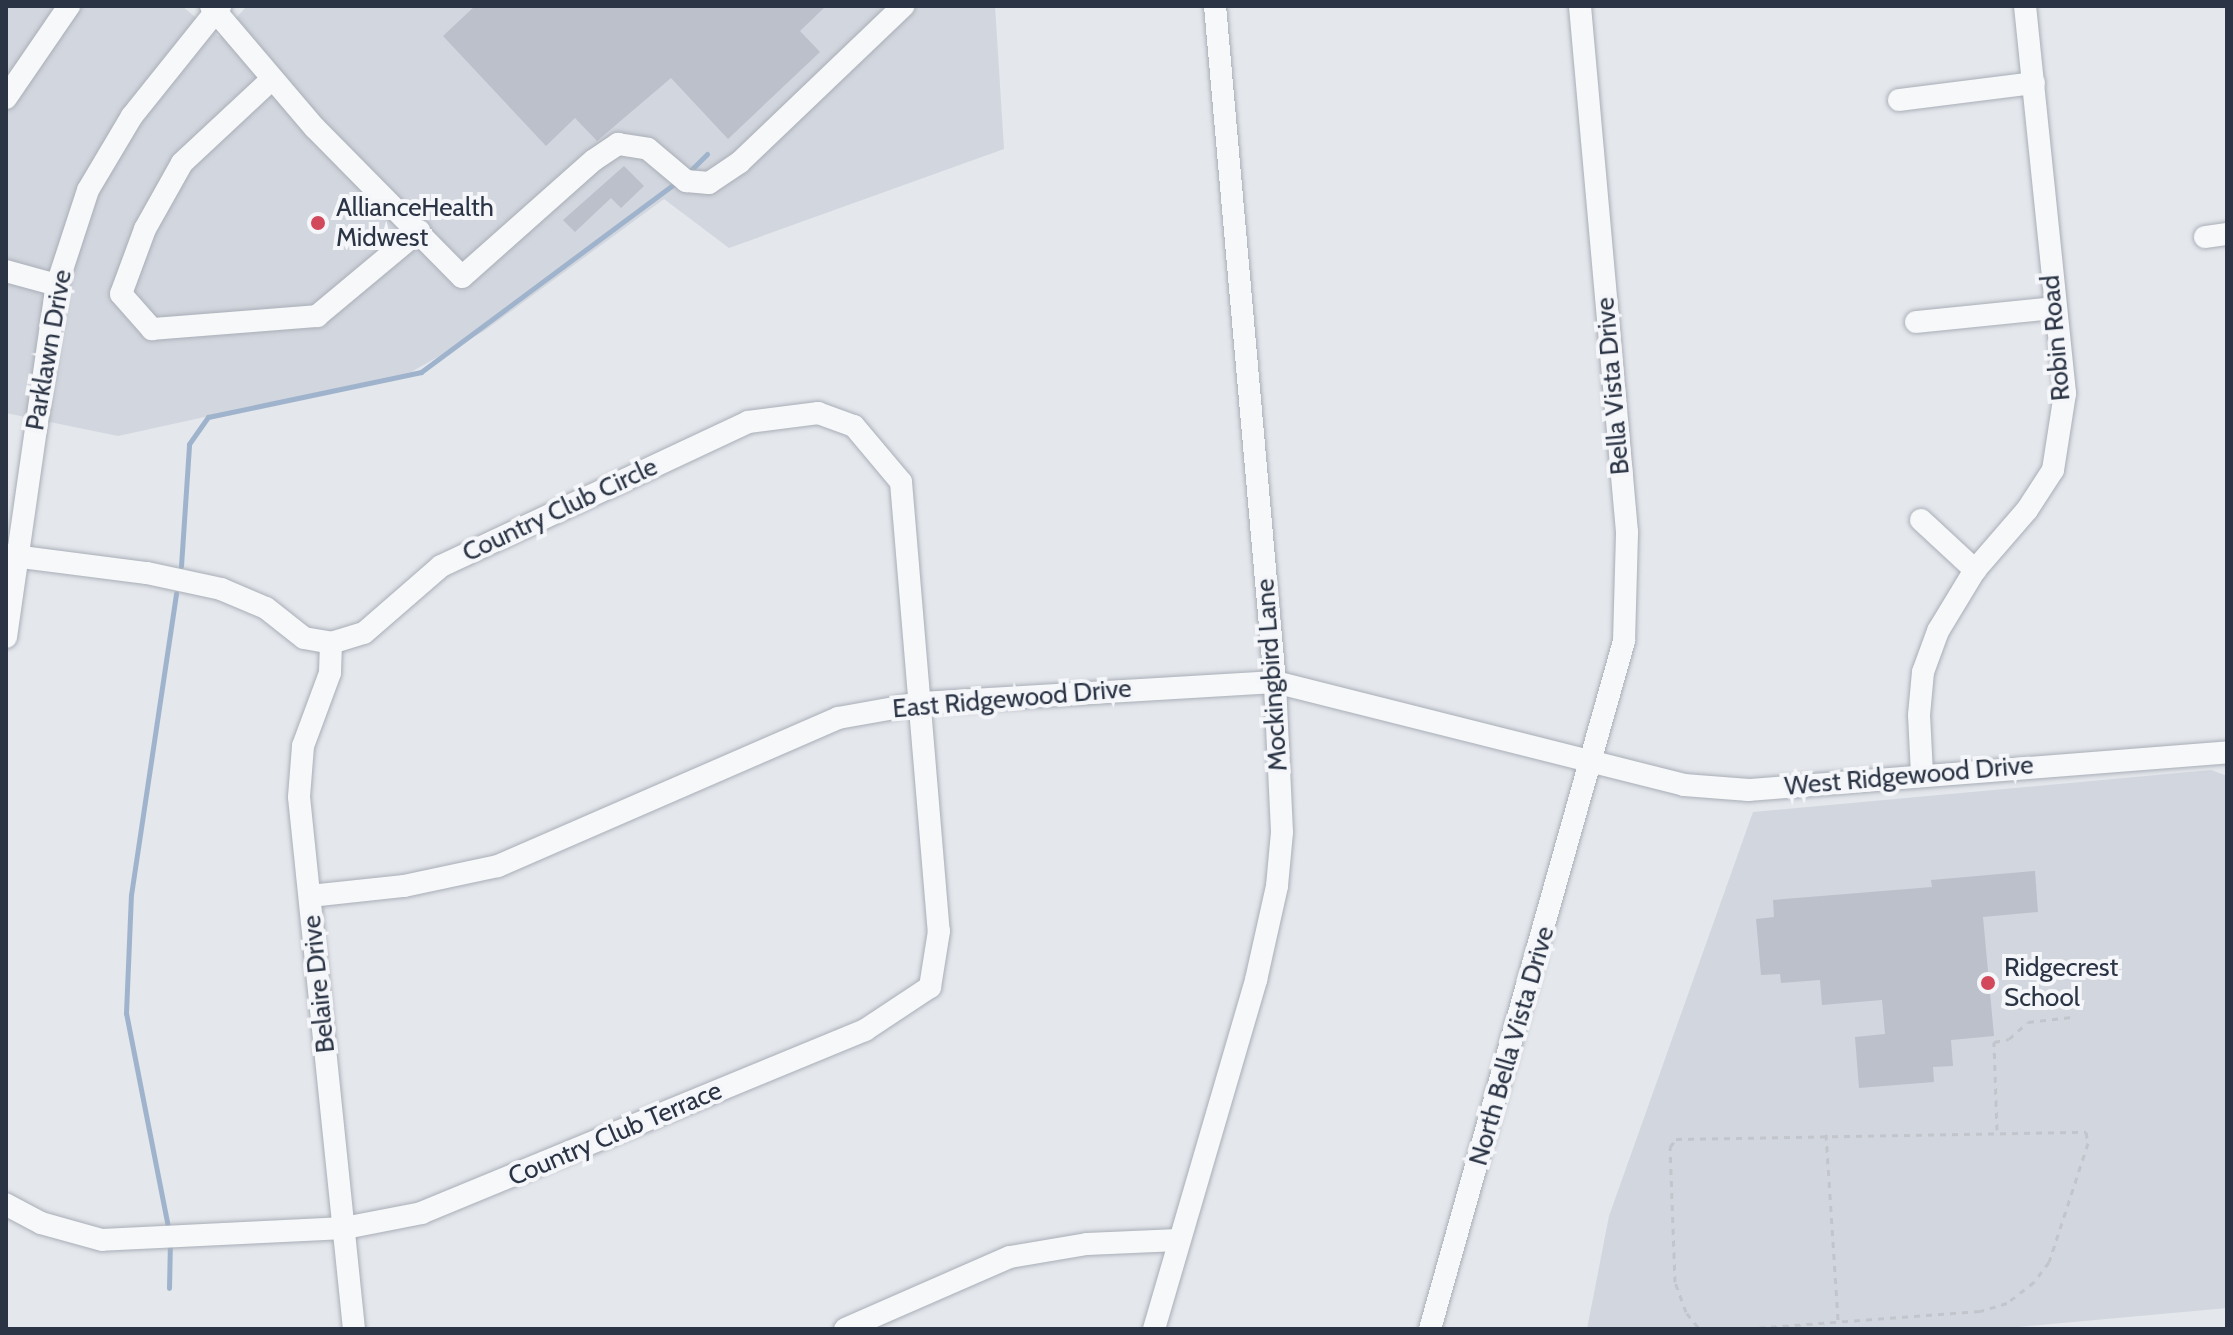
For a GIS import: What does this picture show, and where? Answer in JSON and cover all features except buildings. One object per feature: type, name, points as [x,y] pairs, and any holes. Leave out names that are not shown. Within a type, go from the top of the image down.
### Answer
[{"type":"street","points":[[6,98],[69,6]]},
{"type":"street","points":[[216,7],[272,79],[462,277],[594,160],[618,144],[648,149],[686,181],[709,183],[740,162],[903,6]]},
{"type":"street","name":"Mockingbird Lane","points":[[1154,1329],[1256,980],[1277,886],[1282,832],[1275,682],[1215,6]]},
{"type":"street","name":"Bella Vista Drive","points":[[1580,6],[1627,532],[1624,641],[1594,763]]},
{"type":"street","name":"Robin Road","points":[[1922,774],[1919,715],[1923,672],[1938,631],[1975,570],[2027,510],[2053,470],[2065,393],[2025,6]]},
{"type":"street","name":"Parklawn Drive","points":[[6,637],[11,556],[57,285],[88,190],[132,116],[216,7]]},
{"type":"street","points":[[272,79],[182,163],[145,229],[121,294],[152,329],[317,316],[419,231]]},
{"type":"street","points":[[1899,100],[2034,83]]},
{"type":"street","points":[[6,271],[57,285]]},
{"type":"street","points":[[1916,322],[2054,308]]},
{"type":"street","name":"Country Club Circle","points":[[331,643],[364,633],[441,566],[748,422],[818,413],[854,426],[901,482],[922,703]]},
{"type":"street","points":[[1921,520],[1975,570]]},
{"type":"street","points":[[11,556],[147,573],[221,589],[266,608],[304,638],[331,643]]},
{"type":"street","name":"Belaire Drive","points":[[331,643],[330,673],[303,746],[299,797],[354,1329]]},
{"type":"street","name":"East Ridgewood Drive","points":[[310,896],[404,886],[498,866],[838,718],[922,703],[1275,682],[1594,763]]},
{"type":"street","name":"Country Club Terrace","points":[[6,1204],[41,1223],[102,1240],[345,1228],[437,1207],[865,1030],[930,987],[939,931],[922,703]]},
{"type":"street","name":"West Ridgewood Drive","points":[[1594,763],[1684,785],[1749,790],[2227,752]]},
{"type":"street","name":"North Bella Vista Drive","points":[[1430,1329],[1594,763]]},
{"type":"street","points":[[845,1329],[1010,1257],[1087,1244],[1178,1240]]},
{"type":"path","points":[[1997,1130],[1994,1042],[2009,1039],[2028,1022],[2072,1017]]},
{"type":"path","points":[[1707,1329],[1698,1327],[1686,1312],[1675,1282],[1670,1147],[1689,1135],[1997,1130],[2086,1132],[2088,1143],[2049,1262],[2034,1282],[2007,1303],[1980,1311],[1739,1329]]},
{"type":"path","points":[[1826,1133],[1838,1322]]},
{"type":"shaded area","name":"AllianceHealth Midwest","points":[[6,6],[182,6],[219,37],[247,6],[995,6],[1004,149],[729,248],[664,199],[484,331],[411,372],[118,436],[6,413]]},
{"type":"shaded area","points":[[2211,770],[2227,776],[2227,1308],[1995,1329],[1587,1329],[1609,1216],[1753,812]]},
{"type":"waterway","points":[[688,173],[707,154]]},
{"type":"waterway","points":[[181,566],[189,444],[208,417],[421,372],[677,182]]},
{"type":"waterway","points":[[169,1232],[126,1013],[131,895],[176,593]]},
{"type":"waterway","points":[[169,1288],[170,1242]]},
{"type":"place","name":"AllianceHealth Midwest","points":[[318,223]]},
{"type":"place","name":"Ridgecrest School","points":[[1988,983]]}]
